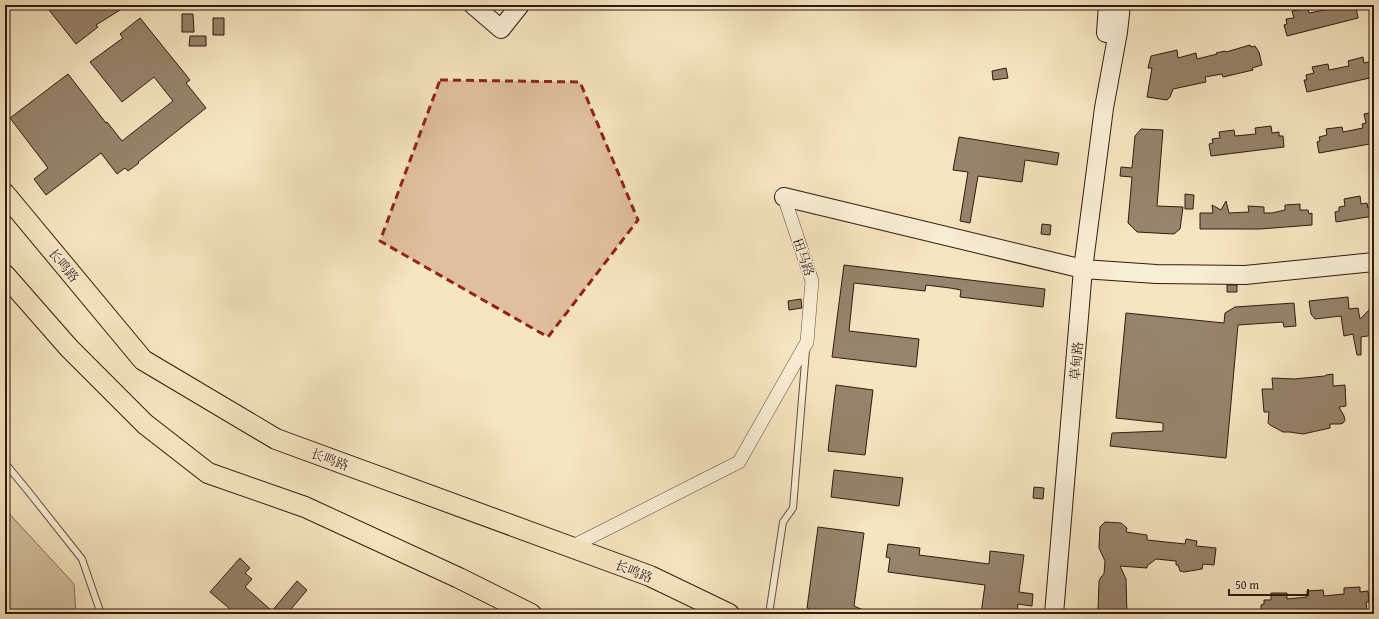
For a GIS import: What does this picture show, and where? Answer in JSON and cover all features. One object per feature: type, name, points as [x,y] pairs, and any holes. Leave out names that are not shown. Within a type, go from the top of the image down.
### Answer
[{"type":"main road","name":"长鸣路","points":[[5,194],[143,360],[276,439],[650,576],[729,614]]},
{"type":"main road","points":[[5,275],[69,348],[144,424],[208,473],[305,507],[459,578],[531,614]]},
{"type":"street","points":[[473,5],[501,30],[520,5]]},
{"type":"street","points":[[1104,108],[1108,5]]},
{"type":"street","points":[[1104,108],[1118,32],[1121,5]]},
{"type":"street","name":"草甸路","points":[[1054,614],[1083,269],[1104,108]]},
{"type":"street","points":[[784,197],[1083,269],[1156,274],[1245,274],[1374,262]]},
{"type":"street","name":"田马路","points":[[784,197],[812,281],[807,342]]},
{"type":"street","points":[[571,547],[739,462],[807,342]]},
{"type":"lane","points":[[769,614],[783,522],[793,508],[807,342]]},
{"type":"lane","points":[[5,463],[82,559],[101,614]]},
{"type":"highlighted area","points":[[440,80],[580,82],[638,220],[548,337],[380,241]]},
{"type":"shaded area","points":[[5,509],[74,584],[76,614],[5,614]]},
{"type":"building","points":[[45,5],[128,5],[96,25],[98,27],[76,44]]},
{"type":"building","points":[[1328,5],[1352,5],[1353,8],[1356,7],[1358,18],[1287,36],[1284,25],[1287,24],[1286,19],[1294,18],[1292,11],[1308,8],[1309,13],[1329,9]]},
{"type":"building","points":[[182,14],[193,14],[194,32],[182,32]]},
{"type":"building","points":[[140,18],[190,80],[186,83],[206,108],[128,171],[125,168],[117,174],[101,153],[46,195],[34,179],[48,168],[10,118],[68,74],[122,141],[173,101],[154,77],[122,102],[90,62],[123,38],[120,34]]},
{"type":"building","points":[[213,18],[224,18],[224,35],[213,35]]},
{"type":"building","points":[[190,36],[206,36],[206,46],[189,46]]},
{"type":"building","points":[[1250,45],[1251,47],[1255,46],[1259,52],[1262,65],[1252,68],[1253,70],[1223,77],[1222,74],[1205,77],[1206,82],[1173,89],[1167,100],[1147,97],[1152,68],[1148,68],[1151,56],[1177,50],[1178,58],[1196,53],[1197,59]]},
{"type":"building","points":[[1363,57],[1364,63],[1372,61],[1374,66],[1374,77],[1307,92],[1304,80],[1307,80],[1306,75],[1314,73],[1312,67],[1328,64],[1329,70],[1349,66],[1348,61]]},
{"type":"building","points":[[1006,68],[1008,78],[993,80],[992,71]]},
{"type":"building","points":[[1374,112],[1374,145],[1370,144],[1319,153],[1317,142],[1320,141],[1319,137],[1327,135],[1326,129],[1342,127],[1343,132],[1363,128],[1362,124],[1366,123],[1364,114]]},
{"type":"building","points":[[1271,126],[1272,133],[1279,132],[1279,136],[1283,136],[1284,147],[1211,156],[1209,144],[1213,143],[1212,139],[1220,138],[1219,132],[1234,130],[1235,136],[1256,134],[1255,128]]},
{"type":"building","points":[[1141,129],[1163,130],[1157,206],[1183,207],[1180,229],[1174,234],[1137,232],[1128,223],[1132,177],[1120,176],[1121,167],[1132,168],[1135,136]]},
{"type":"building","points":[[959,137],[1059,153],[1057,165],[1025,160],[1022,182],[978,176],[970,223],[960,221],[968,172],[953,170]]},
{"type":"building","points":[[1185,194],[1194,195],[1193,209],[1185,209]]},
{"type":"building","points":[[1360,196],[1361,204],[1367,203],[1368,208],[1374,207],[1374,216],[1336,222],[1335,212],[1339,211],[1339,207],[1345,206],[1344,199]]},
{"type":"building","points":[[1226,201],[1229,213],[1249,212],[1248,206],[1264,207],[1264,213],[1272,213],[1285,210],[1285,205],[1300,204],[1300,210],[1308,210],[1309,214],[1312,213],[1312,225],[1260,229],[1200,229],[1200,213],[1213,213],[1212,205],[1221,210]]},
{"type":"building","points":[[1042,224],[1051,225],[1050,235],[1041,234]]},
{"type":"building","points":[[844,265],[1045,289],[1043,307],[960,297],[961,290],[950,288],[926,285],[925,291],[854,283],[849,331],[919,339],[916,367],[832,357]]},
{"type":"building","points":[[1227,285],[1237,285],[1237,292],[1227,292]]},
{"type":"building","points":[[1348,297],[1349,309],[1358,308],[1360,319],[1374,305],[1374,335],[1361,337],[1361,355],[1357,355],[1353,334],[1344,336],[1341,316],[1315,319],[1311,314],[1309,301]]},
{"type":"building","points":[[801,299],[802,308],[789,310],[788,301]]},
{"type":"building","points":[[1294,303],[1296,326],[1284,327],[1283,322],[1238,325],[1226,458],[1110,446],[1112,433],[1163,431],[1163,423],[1116,418],[1126,313],[1224,323],[1225,313],[1235,307]]},
{"type":"building","points":[[1333,374],[1333,386],[1345,385],[1346,406],[1339,407],[1345,420],[1343,423],[1330,424],[1330,428],[1303,434],[1283,432],[1268,423],[1269,412],[1264,412],[1262,389],[1273,389],[1272,378],[1294,379]]},
{"type":"building","points":[[836,385],[873,390],[865,455],[828,451]]},
{"type":"building","points":[[834,470],[903,478],[899,506],[831,497]]},
{"type":"building","points":[[1034,487],[1044,488],[1043,499],[1033,498]]},
{"type":"building","points":[[1105,522],[1121,523],[1127,528],[1126,532],[1147,535],[1147,540],[1185,544],[1186,539],[1197,541],[1196,546],[1216,548],[1214,565],[1203,564],[1202,569],[1184,572],[1180,571],[1178,565],[1176,565],[1176,561],[1156,559],[1147,566],[1147,568],[1120,566],[1126,579],[1127,614],[1100,614],[1098,610],[1099,581],[1104,574],[1105,561],[1099,548],[1100,527]]},
{"type":"building","points":[[818,527],[864,533],[854,606],[872,614],[819,614],[807,608]]},
{"type":"building","points":[[888,544],[920,548],[919,555],[989,564],[990,551],[1024,555],[1019,592],[1033,594],[1032,606],[1018,604],[1017,614],[981,614],[985,585],[888,572],[890,558],[886,557]]},
{"type":"building","points":[[240,558],[250,568],[245,573],[252,579],[245,587],[272,611],[297,581],[307,590],[287,614],[236,614],[210,592]]},
{"type":"building","points":[[1360,587],[1360,592],[1368,591],[1369,602],[1366,602],[1367,611],[1329,614],[1261,614],[1261,605],[1264,604],[1264,600],[1271,600],[1271,593],[1287,593],[1287,599],[1307,597],[1307,591],[1323,590],[1324,596],[1344,594],[1344,588]]}]
